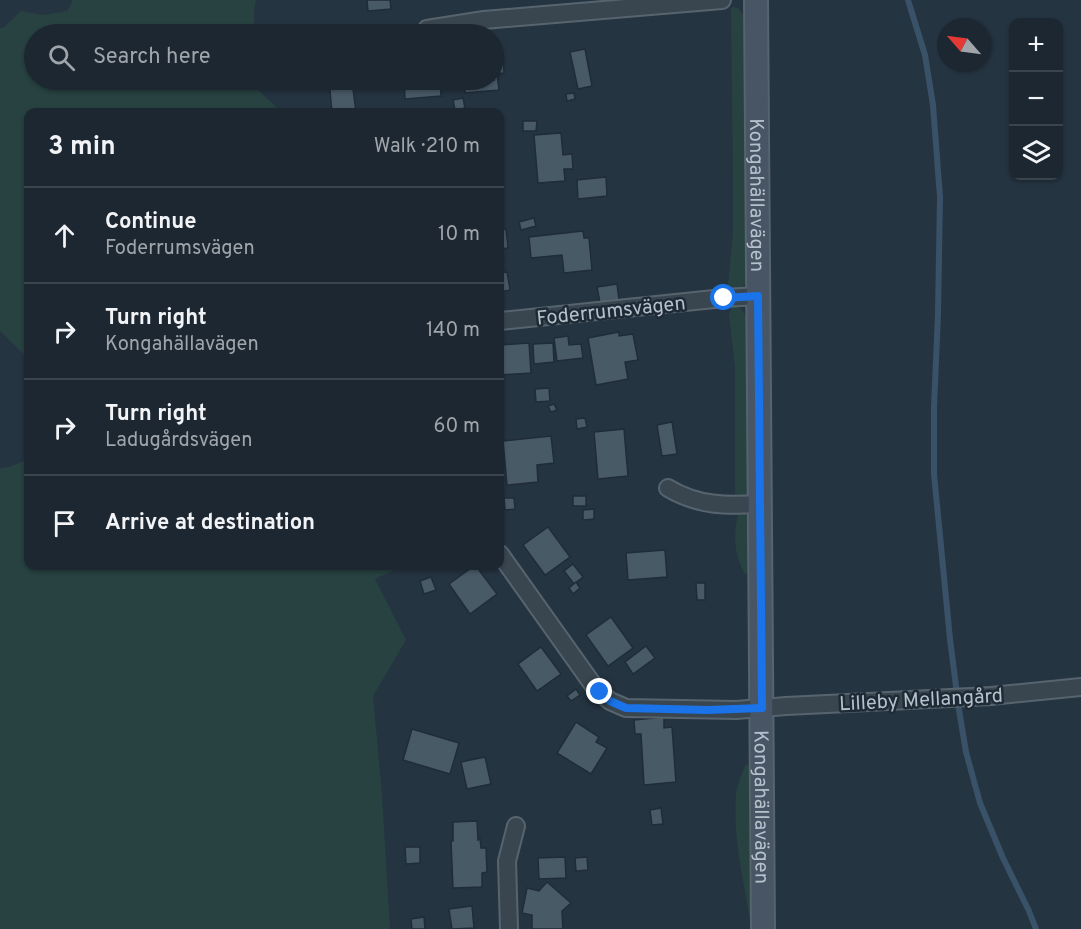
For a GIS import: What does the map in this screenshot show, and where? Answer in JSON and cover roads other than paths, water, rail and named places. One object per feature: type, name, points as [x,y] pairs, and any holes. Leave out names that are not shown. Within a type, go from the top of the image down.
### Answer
[{"type":"street","points":[[459,24],[722,0]]},
{"type":"street","name":"Kongahällavägen","points":[[756,0],[763,929]]},
{"type":"street","name":"Foderrumsvägen","points":[[504,321],[716,298],[758,296]]},
{"type":"street","points":[[668,488],[681,495],[715,504],[731,506],[760,504]]},
{"type":"street","name":"Lilleby Mellangård","points":[[504,560],[596,689],[610,701],[626,708],[707,710],[762,708],[990,696],[1081,687]]},
{"type":"street","points":[[509,929],[507,861],[516,826]]},
{"type":"waterway","points":[[908,0],[925,55],[933,105],[940,197],[934,474],[959,710],[966,752],[980,803],[1036,929]]}]
